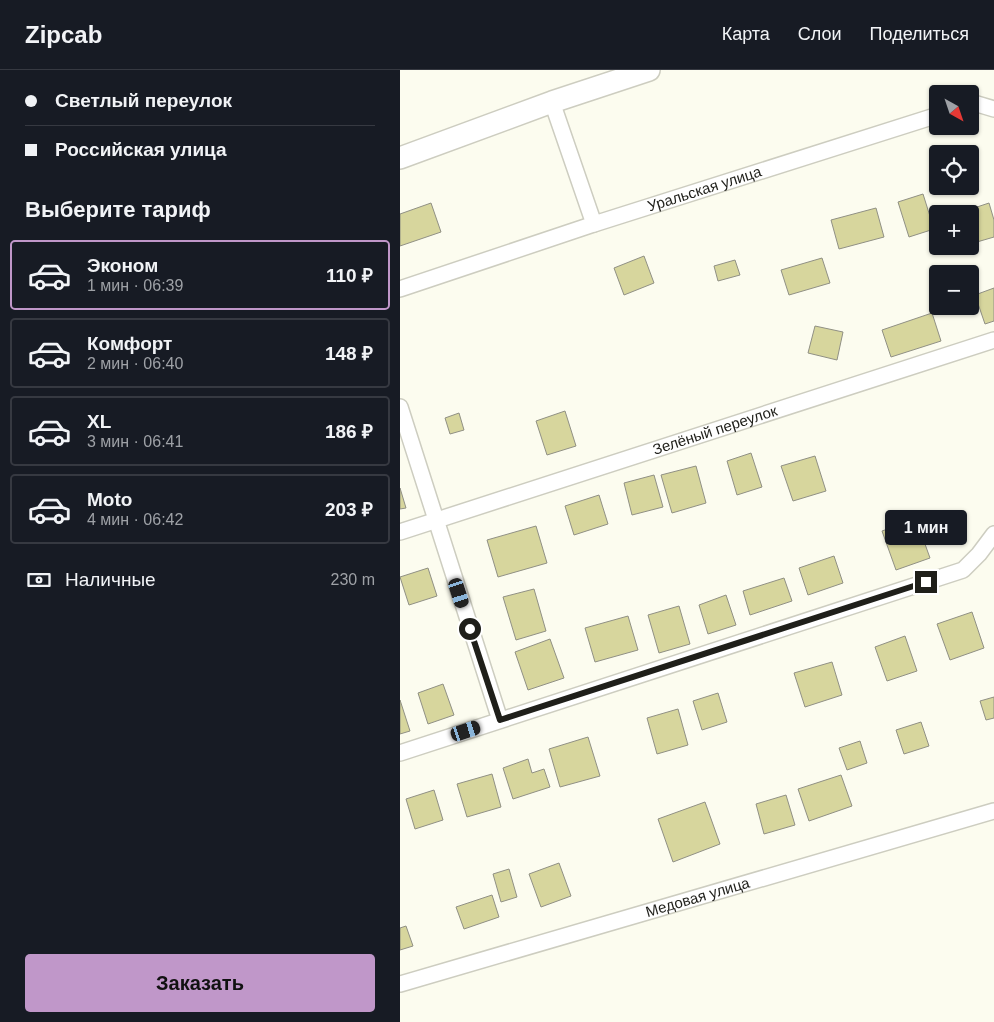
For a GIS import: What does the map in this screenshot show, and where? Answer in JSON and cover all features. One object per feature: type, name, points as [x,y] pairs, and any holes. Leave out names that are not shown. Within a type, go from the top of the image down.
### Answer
[{"type":"main road","points":[[400,158],[552,102],[650,70]]},
{"type":"street","points":[[552,102],[594,224]]},
{"type":"street","points":[[979,106],[994,109]]},
{"type":"street","name":"Уральская улица","points":[[400,289],[594,224],[929,118]]},
{"type":"street","name":"Зелёный переулок","points":[[400,532],[994,340]]},
{"type":"street","points":[[400,407],[500,720]]},
{"type":"street","points":[[400,753],[963,570],[979,554],[994,534]]},
{"type":"street","name":"Медовая улица","points":[[400,984],[994,811]]},
{"type":"building","points":[[923,194],[929,213],[929,231],[909,237],[898,202]]},
{"type":"building","points":[[431,203],[441,232],[400,246],[400,214]]},
{"type":"building","points":[[989,203],[994,220],[994,237],[979,241],[979,206]]},
{"type":"building","points":[[876,208],[884,237],[839,249],[831,220]]},
{"type":"building","points":[[644,256],[654,283],[624,295],[614,268]]},
{"type":"building","points":[[822,258],[830,283],[789,295],[781,270]]},
{"type":"building","points":[[735,260],[740,275],[718,281],[714,266]]},
{"type":"building","points":[[994,288],[994,321],[985,324],[979,307],[979,294]]},
{"type":"building","points":[[929,314],[933,315],[941,341],[891,357],[882,330]]},
{"type":"building","points":[[815,326],[843,332],[837,360],[808,353]]},
{"type":"building","points":[[565,411],[576,446],[547,455],[536,421]]},
{"type":"building","points":[[459,413],[464,430],[450,434],[445,418]]},
{"type":"building","points":[[751,453],[762,487],[737,495],[727,461]]},
{"type":"building","points":[[815,456],[826,491],[793,501],[781,466]]},
{"type":"building","points":[[696,466],[706,503],[672,513],[661,475]]},
{"type":"building","points":[[654,475],[663,507],[632,515],[624,483]]},
{"type":"building","points":[[400,488],[406,508],[400,509]]},
{"type":"building","points":[[599,495],[608,524],[574,535],[565,506]]},
{"type":"building","points":[[916,519],[930,558],[896,570],[882,531]]},
{"type":"building","points":[[536,526],[547,563],[498,577],[487,540]]},
{"type":"building","points":[[834,556],[843,583],[808,595],[799,568]]},
{"type":"building","points":[[428,568],[437,596],[409,605],[400,577]]},
{"type":"building","points":[[784,578],[792,601],[750,615],[743,591]]},
{"type":"building","points":[[534,589],[546,631],[516,640],[503,597]]},
{"type":"building","points":[[726,595],[736,625],[708,634],[699,605]]},
{"type":"building","points":[[679,606],[690,644],[659,653],[648,615]]},
{"type":"building","points":[[972,612],[984,648],[950,660],[937,624]]},
{"type":"building","points":[[628,616],[638,650],[595,662],[585,628]]},
{"type":"building","points":[[905,636],[917,671],[887,681],[875,647]]},
{"type":"building","points":[[550,639],[564,678],[528,690],[515,652]]},
{"type":"building","points":[[832,662],[842,695],[805,707],[794,673]]},
{"type":"building","points":[[443,684],[454,715],[428,724],[418,693]]},
{"type":"building","points":[[718,693],[727,722],[702,730],[693,701]]},
{"type":"building","points":[[994,697],[994,718],[986,720],[980,701]]},
{"type":"building","points":[[400,700],[410,731],[400,734]]},
{"type":"building","points":[[678,709],[688,745],[657,754],[647,718]]},
{"type":"building","points":[[921,722],[929,746],[904,754],[896,730]]},
{"type":"building","points":[[588,737],[600,776],[560,787],[549,749]]},
{"type":"building","points":[[860,741],[867,763],[847,770],[839,748]]},
{"type":"building","points":[[528,759],[532,773],[544,769],[550,787],[513,799],[503,768]]},
{"type":"building","points":[[492,774],[501,807],[467,817],[457,784]]},
{"type":"building","points":[[841,775],[852,806],[809,821],[798,789]]},
{"type":"building","points":[[434,790],[443,820],[415,829],[406,799]]},
{"type":"building","points":[[786,795],[795,825],[764,834],[756,804]]},
{"type":"building","points":[[705,802],[720,844],[673,862],[658,819]]},
{"type":"building","points":[[559,863],[571,896],[541,907],[529,874]]},
{"type":"building","points":[[509,869],[517,897],[501,902],[493,874]]},
{"type":"building","points":[[492,895],[499,917],[464,929],[456,907]]},
{"type":"building","points":[[406,926],[413,946],[400,950],[400,928]]},
{"type":"route","points":[[470,629],[500,720],[926,582]]}]
